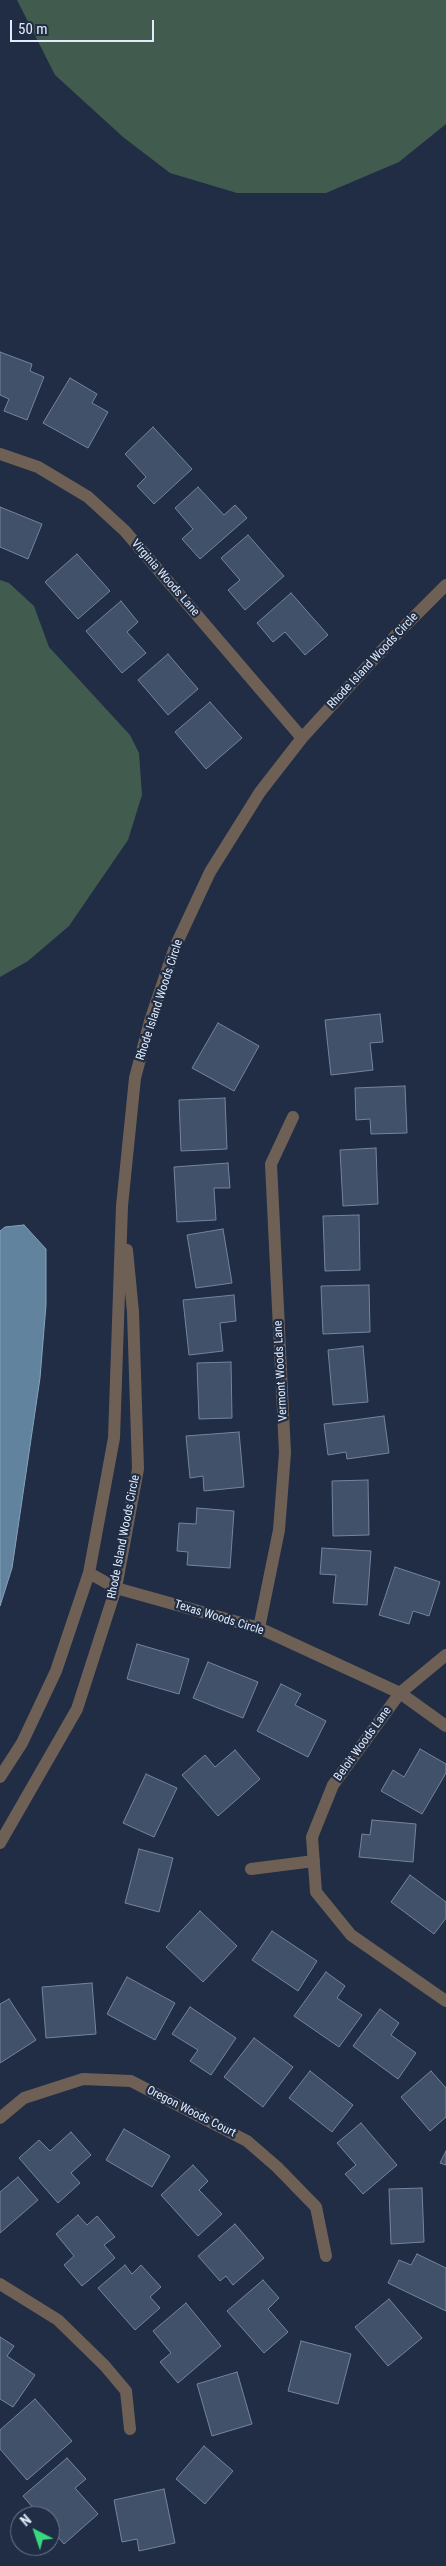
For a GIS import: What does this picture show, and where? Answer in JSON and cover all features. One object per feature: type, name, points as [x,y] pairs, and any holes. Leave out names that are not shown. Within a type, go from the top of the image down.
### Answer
[{"type":"street","name":"Virginia Woods Lane","points":[[0,454],[46,472],[88,497],[125,531],[302,738]]},
{"type":"street","name":"Rhode Island Woods Circle","points":[[0,1777],[22,1743],[56,1671],[89,1574],[114,1438],[122,1206],[135,1078],[150,1021],[175,948],[210,872],[260,792],[302,738],[396,634],[446,585]]},
{"type":"street","name":"Vermont Woods Lane","points":[[259,1628],[279,1530],[285,1453],[271,1164],[293,1117]]},
{"type":"street","name":"Rhode Island Woods Circle","points":[[0,1843],[77,1709],[116,1588],[138,1470],[133,1312],[122,1206]]},
{"type":"street","name":"Texas Woods Circle","points":[[89,1574],[116,1588],[259,1628],[400,1693],[446,1726]]},
{"type":"street","points":[[400,1693],[446,1655]]},
{"type":"street","name":"Beloit Woods Lane","points":[[400,1693],[333,1785],[312,1837],[316,1892],[351,1936],[446,2001]]},
{"type":"street","points":[[251,1869],[314,1861]]},
{"type":"street","name":"Oregon Woods Court","points":[[0,2118],[24,2098],[83,2079],[130,2081],[247,2141],[277,2167],[316,2207],[326,2256]]},
{"type":"street","points":[[0,2284],[58,2320],[105,2366],[126,2391],[130,2429]]},
{"type":"green space","points":[[17,0],[446,0],[446,124],[399,162],[326,193],[237,193],[170,173],[123,137],[55,75]]},
{"type":"green space","points":[[0,580],[9,583],[34,606],[49,647],[130,735],[139,753],[142,795],[128,840],[69,926],[28,961],[0,977]]},
{"type":"water","points":[[24,1225],[46,1249],[46,1305],[40,1378],[12,1568],[0,1606],[0,1231],[5,1227]]},
{"type":"building","points":[[0,352],[32,364],[30,371],[44,377],[27,420],[4,411],[9,399],[0,395]]},
{"type":"building","points":[[70,378],[97,394],[92,403],[108,412],[88,448],[43,423]]},
{"type":"building","points":[[153,427],[192,469],[154,504],[137,486],[146,477],[125,454]]},
{"type":"building","points":[[198,487],[224,515],[235,505],[247,518],[200,559],[182,539],[193,529],[175,508]]},
{"type":"building","points":[[0,507],[42,524],[28,559],[0,547]]},
{"type":"building","points":[[248,535],[284,576],[245,610],[228,590],[240,580],[221,558]]},
{"type":"building","points":[[77,554],[110,591],[78,619],[45,582]]},
{"type":"building","points":[[291,593],[328,635],[305,655],[285,632],[273,642],[257,623]]},
{"type":"building","points":[[121,601],[138,622],[127,632],[146,653],[122,673],[86,631]]},
{"type":"building","points":[[168,654],[198,689],[168,715],[138,680]]},
{"type":"building","points":[[210,702],[242,738],[206,769],[175,732]]},
{"type":"building","points":[[380,1014],[383,1042],[370,1043],[373,1070],[331,1075],[325,1020]]},
{"type":"building","points":[[218,1023],[259,1046],[234,1091],[192,1068]]},
{"type":"building","points":[[405,1086],[407,1133],[371,1134],[370,1119],[356,1120],[355,1088]]},
{"type":"building","points":[[225,1098],[227,1149],[181,1151],[179,1100]]},
{"type":"building","points":[[376,1148],[378,1204],[343,1206],[340,1150]]},
{"type":"building","points":[[228,1163],[230,1188],[214,1188],[216,1220],[177,1222],[174,1167]]},
{"type":"building","points":[[359,1215],[360,1270],[325,1271],[323,1216]]},
{"type":"building","points":[[223,1229],[232,1283],[196,1288],[187,1235]]},
{"type":"building","points":[[369,1285],[370,1332],[323,1334],[321,1286]]},
{"type":"building","points":[[234,1295],[236,1321],[220,1323],[223,1351],[189,1355],[183,1300]]},
{"type":"building","points":[[363,1346],[368,1402],[333,1405],[328,1350]]},
{"type":"building","points":[[231,1362],[232,1418],[199,1419],[197,1363]]},
{"type":"building","points":[[384,1416],[389,1453],[347,1459],[346,1452],[328,1455],[324,1424]]},
{"type":"building","points":[[239,1432],[244,1487],[204,1491],[203,1476],[190,1478],[186,1436]]},
{"type":"building","points":[[368,1480],[369,1535],[333,1536],[332,1481]]},
{"type":"building","points":[[197,1508],[234,1511],[230,1568],[187,1565],[188,1552],[177,1551],[179,1523],[196,1524]]},
{"type":"building","points":[[322,1548],[371,1551],[367,1605],[333,1603],[336,1575],[320,1574]]},
{"type":"building","points":[[395,1567],[440,1582],[429,1616],[413,1611],[409,1624],[379,1615]]},
{"type":"building","points":[[137,1644],[189,1659],[179,1694],[127,1679]]},
{"type":"building","points":[[208,1662],[258,1682],[243,1718],[193,1698]]},
{"type":"building","points":[[281,1684],[301,1694],[295,1705],[326,1721],[308,1757],[257,1731]]},
{"type":"building","points":[[420,1749],[446,1764],[446,1773],[422,1814],[381,1791],[393,1770],[404,1777]]},
{"type":"building","points":[[235,1750],[260,1779],[218,1816],[182,1775],[205,1755],[215,1767]]},
{"type":"building","points":[[146,1774],[177,1788],[154,1837],[123,1823]]},
{"type":"building","points":[[372,1820],[416,1824],[413,1862],[359,1857],[362,1834],[370,1835]]},
{"type":"building","points":[[139,1849],[173,1858],[159,1912],[125,1903]]},
{"type":"building","points":[[410,1875],[446,1902],[446,1918],[434,1934],[391,1902]]},
{"type":"building","points":[[200,1911],[237,1946],[203,1982],[166,1947]]},
{"type":"building","points":[[272,1931],[317,1961],[298,1991],[252,1960]]},
{"type":"building","points":[[326,1972],[345,1986],[337,1998],[362,2015],[339,2047],[294,2016]]},
{"type":"building","points":[[127,1977],[175,2003],[155,2040],[107,2014]]},
{"type":"building","points":[[92,1983],[96,2034],[46,2038],[42,1987]]},
{"type":"building","points":[[9,1999],[36,2040],[0,2063],[0,2004]]},
{"type":"building","points":[[190,2007],[236,2038],[211,2075],[190,2061],[198,2050],[172,2034]]},
{"type":"building","points":[[380,2009],[399,2023],[391,2035],[416,2053],[398,2079],[353,2046]]},
{"type":"building","points":[[254,2038],[293,2067],[263,2107],[224,2077]]},
{"type":"building","points":[[310,2071],[353,2105],[332,2132],[289,2098]]},
{"type":"building","points":[[431,2071],[446,2088],[446,2117],[430,2131],[401,2097]]},
{"type":"building","points":[[361,2123],[397,2165],[363,2194],[345,2174],[356,2165],[337,2143]]},
{"type":"building","points":[[124,2129],[170,2156],[152,2187],[106,2160]]},
{"type":"building","points":[[71,2132],[91,2155],[71,2173],[80,2183],[58,2203],[19,2158],[39,2140],[50,2151]]},
{"type":"building","points":[[446,2151],[446,2165],[440,2163]]},
{"type":"building","points":[[193,2165],[208,2181],[199,2190],[222,2214],[198,2236],[161,2195]]},
{"type":"building","points":[[18,2177],[38,2200],[0,2233],[0,2192]]},
{"type":"building","points":[[422,2188],[424,2242],[391,2244],[389,2189]]},
{"type":"building","points":[[78,2215],[87,2225],[97,2216],[115,2237],[104,2245],[115,2258],[82,2286],[64,2265],[74,2256],[56,2234]]},
{"type":"building","points":[[235,2224],[264,2258],[233,2285],[226,2276],[220,2281],[198,2256]]},
{"type":"building","points":[[417,2254],[446,2268],[446,2311],[388,2283],[399,2260],[411,2265]]},
{"type":"building","points":[[125,2265],[132,2274],[141,2265],[161,2287],[150,2297],[160,2308],[135,2330],[98,2288]]},
{"type":"building","points":[[263,2280],[279,2298],[268,2309],[288,2332],[264,2353],[227,2311]]},
{"type":"building","points":[[389,2299],[422,2338],[388,2366],[355,2327]]},
{"type":"building","points":[[186,2303],[221,2346],[178,2383],[160,2362],[171,2353],[153,2331]]},
{"type":"building","points":[[0,2337],[14,2346],[7,2356],[35,2375],[13,2407],[0,2399]]},
{"type":"building","points":[[301,2341],[351,2354],[338,2404],[288,2391]]},
{"type":"building","points":[[237,2372],[252,2424],[212,2436],[197,2384]]},
{"type":"building","points":[[35,2399],[72,2441],[27,2480],[0,2449],[0,2430]]},
{"type":"building","points":[[204,2446],[233,2471],[205,2504],[176,2479]]},
{"type":"building","points":[[67,2458],[86,2479],[75,2488],[98,2514],[64,2544],[60,2539],[60,2506],[32,2506],[23,2496]]},
{"type":"building","points":[[164,2489],[175,2543],[139,2551],[137,2539],[122,2542],[114,2500]]}]
